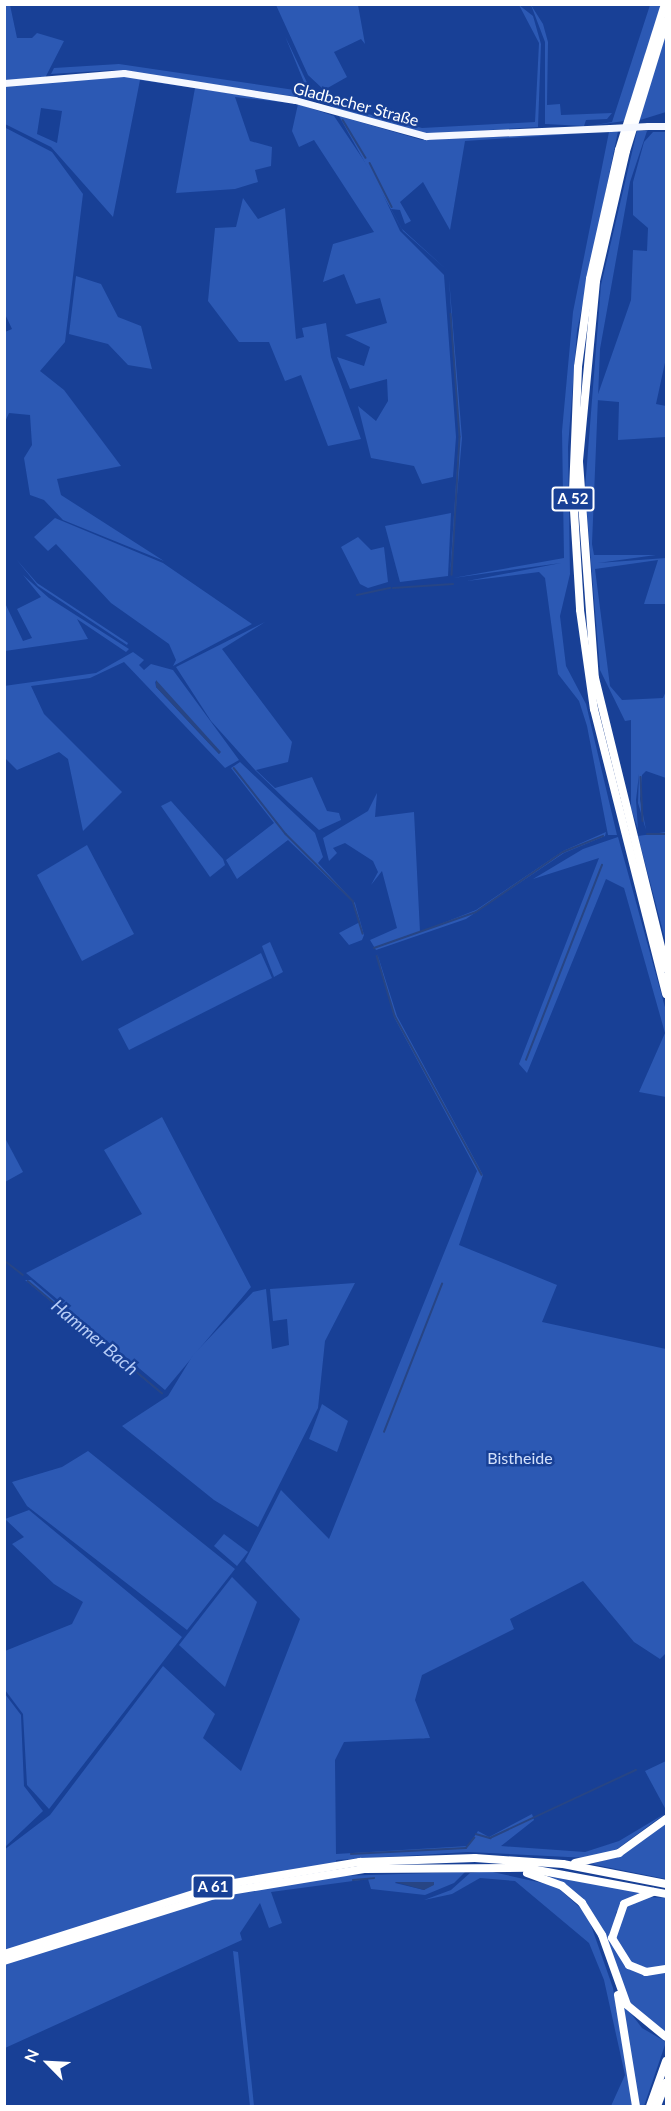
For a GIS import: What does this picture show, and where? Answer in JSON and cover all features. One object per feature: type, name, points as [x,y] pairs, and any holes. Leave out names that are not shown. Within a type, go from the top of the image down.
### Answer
[{"type":"highway","name":"A 52","points":[[665,4],[619,150],[590,279],[578,367],[573,494],[580,610],[594,709],[666,994]]},
{"type":"highway","name":"A 52","points":[[666,21],[632,129],[598,270],[579,462],[596,678],[666,968]]},
{"type":"highway","points":[[562,1864],[619,1853],[666,1819]]},
{"type":"highway","name":"A 61","points":[[4,1954],[187,1894],[308,1868],[430,1858],[562,1864],[666,1884]]},
{"type":"highway","points":[[482,1866],[538,1876],[574,1894],[596,1924],[627,2005],[651,2029],[666,2037]]},
{"type":"highway","name":"A 61","points":[[4,1961],[153,1912],[276,1881],[364,1869],[482,1866],[585,1875],[666,1894]]},
{"type":"highway","points":[[656,1891],[624,1904],[612,1938],[629,1965],[646,1972],[666,1969]]},
{"type":"highway","points":[[610,1965],[636,2106]]},
{"type":"highway","points":[[650,2106],[666,2061]]},
{"type":"highway","points":[[657,2106],[666,2083]]},
{"type":"main road","name":"Gladbacher Straße","points":[[4,83],[124,73],[295,100],[426,136],[666,126]]},
{"type":"green space","points":[[5,5],[10,5],[17,38],[32,38],[37,33],[64,41],[45,78],[5,81]]},
{"type":"green space","points":[[276,5],[358,5],[365,44],[361,39],[334,52],[347,77],[324,90],[308,75]]},
{"type":"green space","points":[[519,5],[533,16],[541,44],[538,127],[421,134],[334,108],[317,95],[315,89],[345,108],[422,128],[535,122],[539,43]]},
{"type":"green space","points":[[531,5],[543,24],[548,42],[547,105],[560,104],[561,115],[612,113],[607,119],[586,120],[584,126],[545,124],[545,42]]},
{"type":"green space","points":[[650,5],[663,5],[624,121],[590,126],[612,122]]},
{"type":"green space","points":[[666,30],[666,112],[637,121]]},
{"type":"green space","points":[[285,36],[311,91],[312,99],[114,70],[51,74],[54,68],[119,64],[308,92]]},
{"type":"green space","points":[[115,75],[291,103],[235,97],[250,141],[272,147],[271,166],[255,170],[258,182],[235,189],[176,193],[195,88],[140,80],[113,217],[51,147],[5,124],[4,86]],"holes":[[[41,108],[62,111],[57,143],[37,134]]]},
{"type":"green space","points":[[298,104],[334,116],[375,177],[400,231],[444,275],[456,437],[453,477],[422,484],[414,466],[371,458],[358,406],[376,421],[388,401],[387,379],[350,389],[337,357],[364,366],[370,347],[345,335],[387,323],[380,298],[356,304],[344,274],[323,282],[333,244],[374,232],[314,140],[299,147],[292,131]]},
{"type":"green space","points":[[339,116],[422,140],[586,133],[465,141],[450,230],[423,182],[400,202],[411,221],[405,224],[400,210],[391,209],[402,229],[447,270],[403,231]]},
{"type":"green space","points":[[4,127],[52,152],[83,194],[65,342],[40,371],[64,390],[121,466],[57,479],[61,495],[164,561],[63,520],[44,500],[30,495],[24,458],[32,445],[30,415],[9,413],[5,422],[5,332],[12,329],[4,312]]},
{"type":"green space","points":[[618,131],[577,331],[568,447],[570,574],[560,616],[566,666],[586,704],[617,835],[608,835],[587,726],[579,701],[558,674],[545,578],[539,572],[467,581],[561,563],[453,578],[564,558],[562,431],[573,312],[609,132]]},
{"type":"green space","points":[[637,131],[647,131],[630,182],[600,349],[592,544],[594,555],[656,555],[598,563],[666,558],[666,604],[644,604],[658,560],[595,569],[610,686],[622,700],[663,698],[666,691],[666,778],[646,771],[642,775],[640,799],[646,830],[638,803],[639,774],[636,800],[638,829],[631,808],[631,720],[625,721],[600,670],[585,489],[601,285]]},
{"type":"green space","points":[[653,132],[666,132],[666,358],[656,404],[666,406],[666,437],[618,440],[619,402],[596,400],[631,300],[633,250],[647,251],[648,228],[633,215],[633,182],[644,142]]},
{"type":"green space","points":[[243,198],[258,219],[285,208],[296,339],[304,337],[302,328],[326,323],[331,357],[361,439],[328,446],[301,375],[285,381],[269,342],[239,342],[208,301],[215,228],[236,227]]},
{"type":"green space","points":[[76,276],[101,284],[118,317],[141,326],[152,369],[128,365],[108,344],[69,334]]},
{"type":"green space","points":[[449,278],[462,438],[450,576],[459,437]]},
{"type":"green space","points":[[451,513],[448,576],[400,582],[385,526]]},
{"type":"green space","points":[[55,518],[163,563],[252,624],[173,666],[176,660],[169,644],[111,603],[56,544],[48,551],[34,537]]},
{"type":"green space","points":[[358,537],[371,550],[384,547],[388,582],[368,588],[360,584],[341,547]]},
{"type":"green space","points":[[16,559],[37,583],[128,643],[127,645],[38,586]]},
{"type":"green space","points":[[23,575],[49,598],[129,649],[126,652],[77,619],[88,639],[5,651],[5,603],[23,641],[32,638],[17,609],[41,597]]},
{"type":"green space","points":[[265,622],[222,649],[292,742],[288,762],[256,770],[275,788],[312,777],[327,811],[339,813],[341,820],[319,830],[255,770],[211,721],[176,667]]},
{"type":"green space","points":[[133,652],[144,660],[139,665],[144,670],[151,664],[173,670],[239,760],[225,768],[124,662],[90,678],[31,686],[44,714],[122,792],[83,831],[68,759],[59,752],[17,770],[5,758],[4,686],[96,673]],"holes":[[[155,681],[220,752],[219,754],[156,687]]]},
{"type":"green space","points":[[240,762],[315,833],[323,857],[318,863],[355,903],[364,935],[362,940],[349,945],[339,933],[360,922],[353,902],[288,840],[237,879],[226,860],[274,823],[231,768]]},
{"type":"green space","points":[[377,793],[375,817],[414,812],[420,932],[476,910],[563,851],[606,832],[605,836],[564,853],[466,919],[376,950],[370,940],[397,928],[382,871],[371,885],[378,872],[373,861],[345,843],[333,848],[337,853],[329,861],[323,838],[368,811]]},
{"type":"green space","points":[[171,801],[223,859],[225,865],[210,877],[161,806]]},
{"type":"green space","points":[[666,832],[666,943],[638,836]]},
{"type":"green space","points":[[618,837],[666,1011],[666,1097],[639,1092],[665,1033],[624,888],[606,879],[527,1073],[519,1064],[599,858],[533,879],[583,849]]},
{"type":"green space","points":[[87,845],[134,934],[82,961],[37,875]]},
{"type":"green space","points":[[270,942],[283,972],[274,977],[262,946]]},
{"type":"green space","points":[[261,953],[272,978],[129,1050],[118,1029]]},
{"type":"green space","name":"Bistheide","points":[[377,953],[397,1016],[483,1175],[459,1245],[557,1285],[542,1322],[666,1349],[666,1653],[660,1659],[634,1642],[583,1581],[510,1619],[514,1629],[422,1675],[415,1700],[430,1738],[344,1742],[335,1760],[336,1854],[468,1846],[478,1831],[489,1837],[532,1814],[534,1820],[501,1846],[585,1852],[619,1841],[666,1813],[613,1852],[588,1858],[468,1852],[336,1860],[337,1876],[465,1872],[454,1883],[425,1895],[371,1889],[368,1879],[271,1892],[282,1923],[269,1928],[260,1903],[240,1933],[242,1940],[5,2048],[4,1850],[50,1815],[163,1666],[215,1714],[203,1738],[241,1771],[300,1619],[245,1561],[281,1490],[329,1539],[477,1171],[394,1017]],"holes":[[[433,1882],[424,1890],[395,1883]]]},
{"type":"green space","points":[[162,1117],[251,1287],[165,1390],[26,1273],[142,1214],[104,1150]]},
{"type":"green space","points":[[5,1138],[23,1172],[4,1182]]},
{"type":"green space","points":[[25,1280],[31,1280],[164,1396],[65,1313]]},
{"type":"green space","points":[[355,1283],[325,1341],[318,1408],[258,1527],[214,1500],[122,1426],[168,1396],[193,1355],[253,1292],[266,1289],[272,1349],[289,1345],[287,1319],[273,1321],[270,1289]]},
{"type":"green space","points":[[322,1404],[348,1421],[337,1452],[309,1439]]},
{"type":"green space","points":[[88,1451],[235,1569],[187,1630],[27,1506],[12,1482],[62,1467]]},
{"type":"green space","points":[[29,1510],[182,1637],[49,1809],[27,1785],[23,1714],[5,1690],[5,1651],[72,1624],[83,1602],[54,1584],[12,1544],[24,1537],[5,1519]]},
{"type":"green space","points":[[224,1534],[248,1552],[237,1566],[214,1546]]},
{"type":"green space","points":[[232,1577],[257,1602],[225,1687],[179,1645]]},
{"type":"green space","points":[[5,1694],[21,1715],[24,1786],[43,1811],[5,1847]]},
{"type":"green space","points":[[666,1761],[666,1810],[645,1771]]},
{"type":"green space","points":[[666,1821],[666,1879],[591,1864],[613,1858]]},
{"type":"green space","points":[[488,1871],[556,1886],[587,1914],[613,1988],[633,2106],[611,2106],[625,2075],[604,1980],[589,1943],[515,1881],[480,1878],[452,1894],[424,1900],[451,1890],[470,1873]]},
{"type":"green space","points":[[544,1876],[646,1892],[616,1912],[611,1942],[627,1965],[666,1971],[666,2034],[629,2005],[588,1906]]},
{"type":"green space","points":[[646,1897],[666,1898],[666,1967],[646,1969],[629,1961],[617,1946],[615,1927],[625,1907]]},
{"type":"green space","points":[[233,1951],[238,1952],[254,2106],[250,2106]]},
{"type":"green space","points":[[623,2003],[642,2028],[666,2042],[644,2106],[637,2106]]},
{"type":"shaded area","points":[[156,680],[221,752],[219,754],[156,687]]},
{"type":"shaded area","points":[[395,1882],[434,1882],[434,1885],[424,1890]]},
{"type":"waterway","points":[[343,120],[366,158]]},
{"type":"waterway","points":[[370,163],[392,207]]},
{"type":"waterway","points":[[451,314],[460,437],[452,575]]},
{"type":"waterway","points":[[393,588],[453,584]]},
{"type":"waterway","points":[[357,595],[390,588]]},
{"type":"waterway","points":[[234,768],[286,834],[353,901],[363,934]]},
{"type":"waterway","points":[[641,777],[643,821]]},
{"type":"waterway","points":[[647,834],[666,834]]},
{"type":"waterway","points":[[374,948],[476,912],[563,852],[603,836]]},
{"type":"waterway","points":[[526,1060],[602,865]]},
{"type":"waterway","points":[[377,956],[395,1016],[482,1175]]},
{"type":"waterway","name":"Hammer Bach","points":[[4,1260],[23,1275]]},
{"type":"waterway","name":"Hammer Bach","points":[[28,1281],[162,1393]]},
{"type":"waterway","points":[[384,1432],[442,1284]]},
{"type":"waterway","points":[[476,1834],[490,1838],[636,1770]]},
{"type":"waterway","points":[[351,1854],[466,1848],[474,1838]]},
{"type":"waterway","points":[[353,1880],[374,1878]]}]
